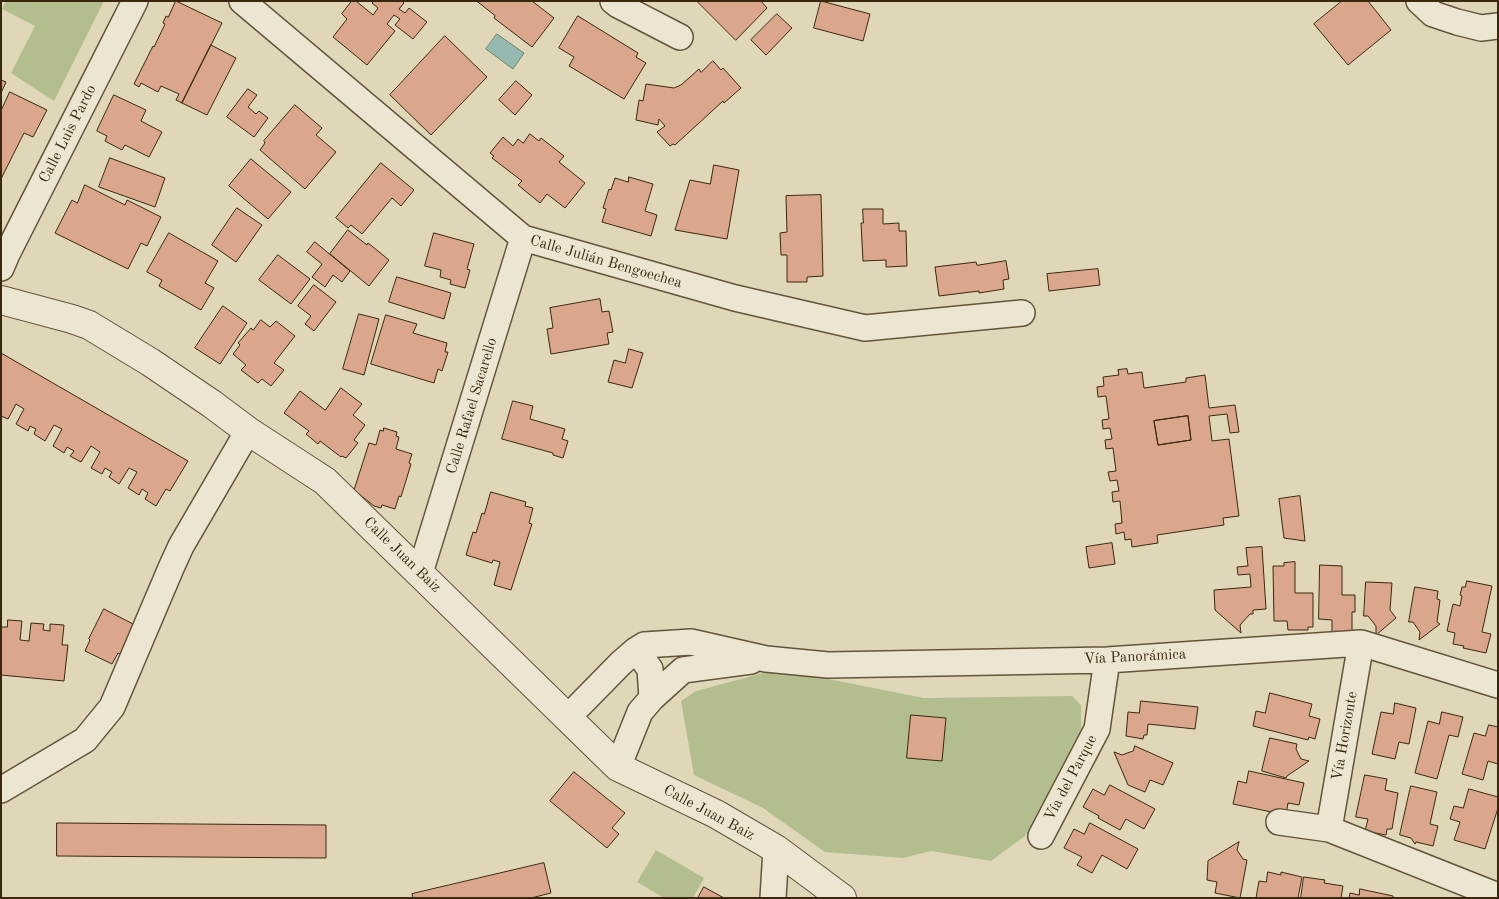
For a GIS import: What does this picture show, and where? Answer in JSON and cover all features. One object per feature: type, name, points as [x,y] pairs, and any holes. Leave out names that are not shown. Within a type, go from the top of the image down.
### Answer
[{"type":"street","name":"Calle Luis Pardo","points":[[1,268],[135,1]]},
{"type":"street","name":"Calle Julián Bengoechea","points":[[242,1],[523,238],[735,298],[865,328],[1022,313]]},
{"type":"street","points":[[613,1],[680,37]]},
{"type":"street","points":[[1419,1],[1433,14],[1457,22],[1481,28],[1498,26]]},
{"type":"street","name":"Calle Rafael Sacarello","points":[[420,573],[523,238]]},
{"type":"street","name":"Calle Juan Baiz","points":[[1,300],[89,325],[150,362],[248,431],[326,481],[568,717],[623,755],[716,814],[776,849],[842,898]]},
{"type":"street","points":[[1,790],[85,740],[112,707],[178,554],[248,431]]},
{"type":"street","name":"Vía Panorámica","points":[[568,717],[621,663],[644,645],[691,642],[766,659],[828,665],[1107,660],[1361,643],[1498,685]]},
{"type":"street","name":"Vía Horizonte","points":[[1329,829],[1361,643]]},
{"type":"street","points":[[636,650],[650,669],[652,698]]},
{"type":"street","points":[[623,755],[667,704],[693,685],[742,675],[766,659]]},
{"type":"street","name":"Vía Panorámica","points":[[623,755],[640,712],[652,698],[684,670],[766,659]]},
{"type":"street","name":"Vía del Parque","points":[[1041,836],[1097,729],[1107,660]]},
{"type":"street","points":[[1279,822],[1329,829],[1498,896]]},
{"type":"street","points":[[772,898],[776,849]]},
{"type":"green space","points":[[6,1],[104,1],[54,101],[11,73],[35,26],[2,9]]},
{"type":"green space","points":[[778,669],[924,698],[1072,696],[1081,705],[1081,729],[1025,836],[991,861],[931,851],[903,858],[825,852],[763,808],[694,775],[681,701],[696,691]]},
{"type":"green space","points":[[656,850],[704,878],[693,898],[664,898],[637,882]]},
{"type":"water","points":[[497,34],[524,53],[513,69],[486,49]]},
{"type":"building","points":[[176,1],[222,23],[182,103],[176,100],[179,94],[161,86],[158,92],[141,83],[139,87],[134,84],[165,24],[163,23],[166,16],[168,17]]},
{"type":"building","points":[[352,1],[356,1],[373,15],[378,8],[372,3],[374,1],[402,1],[404,3],[399,9],[405,13],[409,8],[427,22],[413,39],[395,25],[400,19],[394,15],[387,24],[395,31],[367,65],[333,37],[347,19],[342,14]]},
{"type":"building","points":[[477,1],[532,1],[554,18],[532,47],[494,18],[495,16]]},
{"type":"building","points":[[697,1],[761,1],[767,8],[736,40]]},
{"type":"building","points":[[821,1],[870,14],[863,41],[814,28]]},
{"type":"building","points":[[1342,1],[1368,1],[1391,30],[1348,65],[1314,24]]},
{"type":"building","points":[[777,14],[792,28],[766,55],[751,40]]},
{"type":"building","points":[[578,16],[638,53],[636,57],[646,63],[624,99],[569,66],[574,57],[559,48]]},
{"type":"building","points":[[445,36],[487,77],[431,135],[390,95]]},
{"type":"building","points":[[211,45],[236,58],[207,115],[182,103]]},
{"type":"building","points":[[713,61],[721,70],[723,68],[741,88],[724,103],[723,101],[675,145],[670,146],[657,132],[665,126],[659,119],[658,125],[636,120],[639,100],[643,101],[646,84],[674,88],[681,85],[699,69],[701,72]]},
{"type":"building","points":[[1,80],[6,82],[1,93]]},
{"type":"building","points":[[516,81],[532,95],[515,115],[499,100]]},
{"type":"building","points":[[248,89],[257,95],[248,107],[256,114],[259,111],[268,118],[254,137],[227,117]]},
{"type":"building","points":[[10,92],[47,110],[33,137],[24,133],[1,179],[1,111]]},
{"type":"building","points":[[114,95],[146,110],[141,121],[162,132],[149,157],[125,145],[122,150],[105,141],[107,136],[97,131]]},
{"type":"building","points":[[295,105],[322,128],[316,135],[336,152],[305,189],[260,150],[265,143],[264,141]]},
{"type":"building","points":[[530,134],[539,141],[541,138],[564,156],[559,162],[585,183],[565,208],[547,194],[540,203],[518,185],[522,181],[492,158],[494,156],[490,153],[503,137],[513,146],[518,139],[523,143]]},
{"type":"building","points":[[110,158],[165,178],[155,207],[99,187]]},
{"type":"building","points":[[251,159],[291,192],[268,219],[229,186]]},
{"type":"building","points":[[381,163],[414,190],[401,206],[392,198],[362,234],[351,225],[348,228],[336,218]]},
{"type":"building","points":[[714,165],[739,170],[727,239],[675,230],[690,180],[710,184]]},
{"type":"building","points":[[629,177],[653,184],[645,211],[657,215],[651,236],[602,222],[606,209],[603,208],[615,178],[628,182]]},
{"type":"building","points":[[85,185],[125,205],[127,200],[161,217],[147,246],[141,243],[128,269],[55,233],[72,200],[77,203]]},
{"type":"building","points":[[821,195],[823,276],[807,277],[807,282],[787,282],[787,255],[781,255],[780,233],[787,232],[786,196]]},
{"type":"building","points":[[237,208],[262,225],[236,262],[212,245]]},
{"type":"building","points":[[863,209],[883,209],[883,224],[899,223],[899,231],[906,231],[907,266],[886,267],[886,260],[863,261],[861,223],[863,223]]},
{"type":"building","points":[[348,230],[389,260],[369,286],[330,254]]},
{"type":"building","points":[[169,233],[218,261],[205,283],[214,288],[201,310],[159,286],[162,280],[147,272]]},
{"type":"building","points":[[434,233],[474,244],[467,269],[470,270],[465,288],[450,284],[451,280],[440,277],[441,270],[425,266]]},
{"type":"building","points":[[315,242],[350,271],[342,282],[333,275],[325,287],[312,277],[322,264],[307,252]]},
{"type":"building","points":[[278,255],[310,279],[291,304],[259,280]]},
{"type":"building","points":[[1006,261],[1009,279],[1003,280],[1004,289],[939,296],[935,267],[976,262],[977,265]]},
{"type":"building","points":[[1098,269],[1100,285],[1049,291],[1047,274]]},
{"type":"building","points":[[397,277],[451,293],[444,319],[389,302]]},
{"type":"building","points":[[314,285],[336,302],[314,331],[305,324],[311,316],[298,306]]},
{"type":"building","points":[[600,299],[602,312],[609,311],[613,332],[607,333],[609,344],[551,354],[547,329],[553,328],[550,308]]},
{"type":"building","points":[[223,306],[247,323],[220,364],[195,348]]},
{"type":"building","points":[[359,314],[379,319],[364,375],[343,369]]},
{"type":"building","points":[[386,315],[417,324],[413,333],[447,343],[445,352],[448,352],[442,371],[438,369],[434,383],[371,364]]},
{"type":"building","points":[[261,320],[270,327],[276,321],[295,336],[274,363],[284,370],[271,386],[262,379],[258,383],[241,370],[246,365],[233,354],[240,345],[238,343]]},
{"type":"building","points":[[629,349],[643,353],[632,388],[608,382],[614,360],[625,363]]},
{"type":"building","points":[[1,353],[188,461],[170,491],[166,489],[156,506],[145,499],[148,493],[142,489],[139,495],[128,488],[137,472],[129,468],[119,484],[109,477],[112,472],[105,468],[102,474],[91,468],[100,452],[91,446],[81,462],[70,456],[74,451],[67,447],[64,453],[53,446],[62,429],[54,425],[45,441],[34,434],[36,429],[30,426],[28,431],[16,424],[24,409],[16,404],[8,419],[1,416]]},
{"type":"building","points":[[1127,369],[1128,374],[1142,372],[1144,388],[1186,382],[1186,378],[1205,375],[1209,408],[1235,405],[1239,432],[1230,433],[1227,414],[1209,416],[1212,441],[1229,439],[1239,516],[1223,518],[1224,525],[1157,535],[1158,543],[1132,547],[1131,539],[1125,540],[1124,532],[1116,534],[1115,524],[1122,523],[1120,501],[1113,502],[1112,492],[1119,491],[1117,480],[1110,481],[1108,472],[1116,471],[1113,448],[1106,449],[1105,440],[1112,439],[1110,428],[1103,429],[1102,420],[1109,419],[1106,396],[1098,397],[1097,387],[1104,386],[1103,377],[1119,375],[1118,370]],"holes":[[[1188,416],[1191,440],[1158,445],[1154,421]]]},
{"type":"building","points":[[341,388],[362,404],[353,415],[365,425],[354,440],[358,443],[346,458],[341,457],[320,441],[318,444],[306,434],[309,431],[284,413],[300,391],[325,410]]},
{"type":"building","points":[[513,401],[533,406],[530,419],[565,429],[562,439],[568,441],[563,458],[553,455],[553,453],[502,439]]},
{"type":"building","points":[[1188,416],[1191,440],[1158,445],[1154,421]]},
{"type":"building","points":[[384,428],[397,432],[396,436],[399,437],[396,449],[412,454],[409,463],[411,464],[401,497],[399,496],[395,509],[382,505],[381,508],[374,506],[354,490],[369,443],[376,445],[380,430],[383,431]]},
{"type":"building","points":[[491,492],[526,502],[525,506],[533,508],[529,523],[532,524],[511,590],[494,585],[500,562],[493,560],[492,563],[466,555],[473,532],[476,533]]},
{"type":"building","points":[[1300,496],[1305,541],[1284,538],[1279,499]]},
{"type":"building","points":[[1112,543],[1115,564],[1089,568],[1086,547]]},
{"type":"building","points":[[1262,547],[1266,609],[1253,610],[1253,614],[1250,614],[1240,625],[1241,633],[1215,610],[1214,590],[1251,587],[1250,574],[1238,575],[1237,567],[1248,566],[1246,548]]},
{"type":"building","points":[[1295,562],[1295,593],[1313,593],[1313,627],[1308,627],[1308,630],[1288,630],[1287,621],[1274,621],[1273,566],[1284,566],[1284,563]]},
{"type":"building","points":[[1320,565],[1342,566],[1342,595],[1355,595],[1355,612],[1352,612],[1352,632],[1332,632],[1332,620],[1319,619]]},
{"type":"building","points":[[1467,581],[1492,586],[1482,632],[1491,634],[1486,653],[1453,644],[1455,633],[1447,631],[1453,604],[1460,606],[1462,587],[1465,587]]},
{"type":"building","points":[[1366,582],[1392,583],[1390,610],[1396,618],[1376,635],[1376,626],[1368,616],[1364,616]]},
{"type":"building","points":[[1415,587],[1438,591],[1437,599],[1440,600],[1437,622],[1440,624],[1419,640],[1420,632],[1413,622],[1409,622]]},
{"type":"building","points":[[104,609],[135,625],[120,654],[118,653],[112,664],[85,651]]},
{"type":"building","points":[[8,620],[22,621],[20,640],[29,641],[31,623],[44,624],[43,630],[50,631],[50,624],[64,625],[62,645],[68,645],[64,681],[1,675],[1,627],[7,627]]},
{"type":"building","points":[[1270,693],[1312,704],[1309,716],[1320,719],[1315,739],[1309,737],[1308,740],[1253,726],[1256,711],[1265,713]]},
{"type":"building","points":[[1141,701],[1198,707],[1195,729],[1148,724],[1147,735],[1144,735],[1143,739],[1126,736],[1128,712],[1139,713]]},
{"type":"building","points":[[1395,703],[1416,708],[1409,744],[1399,742],[1395,759],[1372,754],[1381,712],[1393,714]]},
{"type":"building","points":[[1442,712],[1463,717],[1458,737],[1449,735],[1437,779],[1415,773],[1428,721],[1439,724]]},
{"type":"building","points":[[911,715],[946,718],[942,761],[907,758]]},
{"type":"building","points":[[1489,725],[1498,727],[1498,764],[1488,761],[1483,780],[1462,774],[1474,733],[1485,736]]},
{"type":"building","points":[[1270,738],[1297,744],[1296,749],[1301,759],[1309,761],[1286,778],[1262,771]]},
{"type":"building","points":[[1135,746],[1173,763],[1163,785],[1150,780],[1145,792],[1128,785],[1114,752],[1122,755],[1133,751]]},
{"type":"building","points":[[1249,771],[1304,783],[1299,805],[1288,803],[1286,815],[1233,804],[1238,781],[1246,783]]},
{"type":"building","points":[[574,772],[625,813],[612,828],[619,834],[607,848],[550,801]]},
{"type":"building","points":[[1365,775],[1387,779],[1385,790],[1398,793],[1392,829],[1387,829],[1386,835],[1365,831],[1368,819],[1356,817]]},
{"type":"building","points":[[1110,785],[1155,809],[1144,829],[1126,819],[1120,830],[1083,807],[1093,789],[1104,795]]},
{"type":"building","points":[[1411,786],[1437,792],[1430,824],[1438,826],[1433,846],[1416,842],[1415,844],[1411,838],[1400,835]]},
{"type":"building","points":[[1469,789],[1498,797],[1498,808],[1485,849],[1454,840],[1460,822],[1450,819],[1454,806],[1463,808]]},
{"type":"building","points":[[57,823],[326,825],[326,858],[57,856]]},
{"type":"building","points":[[1090,823],[1138,849],[1127,869],[1102,855],[1092,873],[1077,865],[1082,857],[1064,848],[1074,829],[1084,834]]},
{"type":"building","points":[[1239,842],[1237,850],[1243,859],[1247,860],[1240,898],[1215,893],[1217,882],[1207,880],[1208,861]]},
{"type":"building","points":[[544,863],[551,893],[531,898],[413,898],[412,894]]},
{"type":"building","points":[[1268,872],[1281,875],[1281,872],[1302,877],[1298,898],[1256,898],[1259,881],[1266,882]]},
{"type":"building","points":[[1304,877],[1325,880],[1324,883],[1343,886],[1341,898],[1301,898]]},
{"type":"building","points":[[704,887],[724,898],[698,898]]},
{"type":"building","points":[[1360,889],[1393,896],[1393,898],[1349,898],[1350,893],[1359,895]]}]
